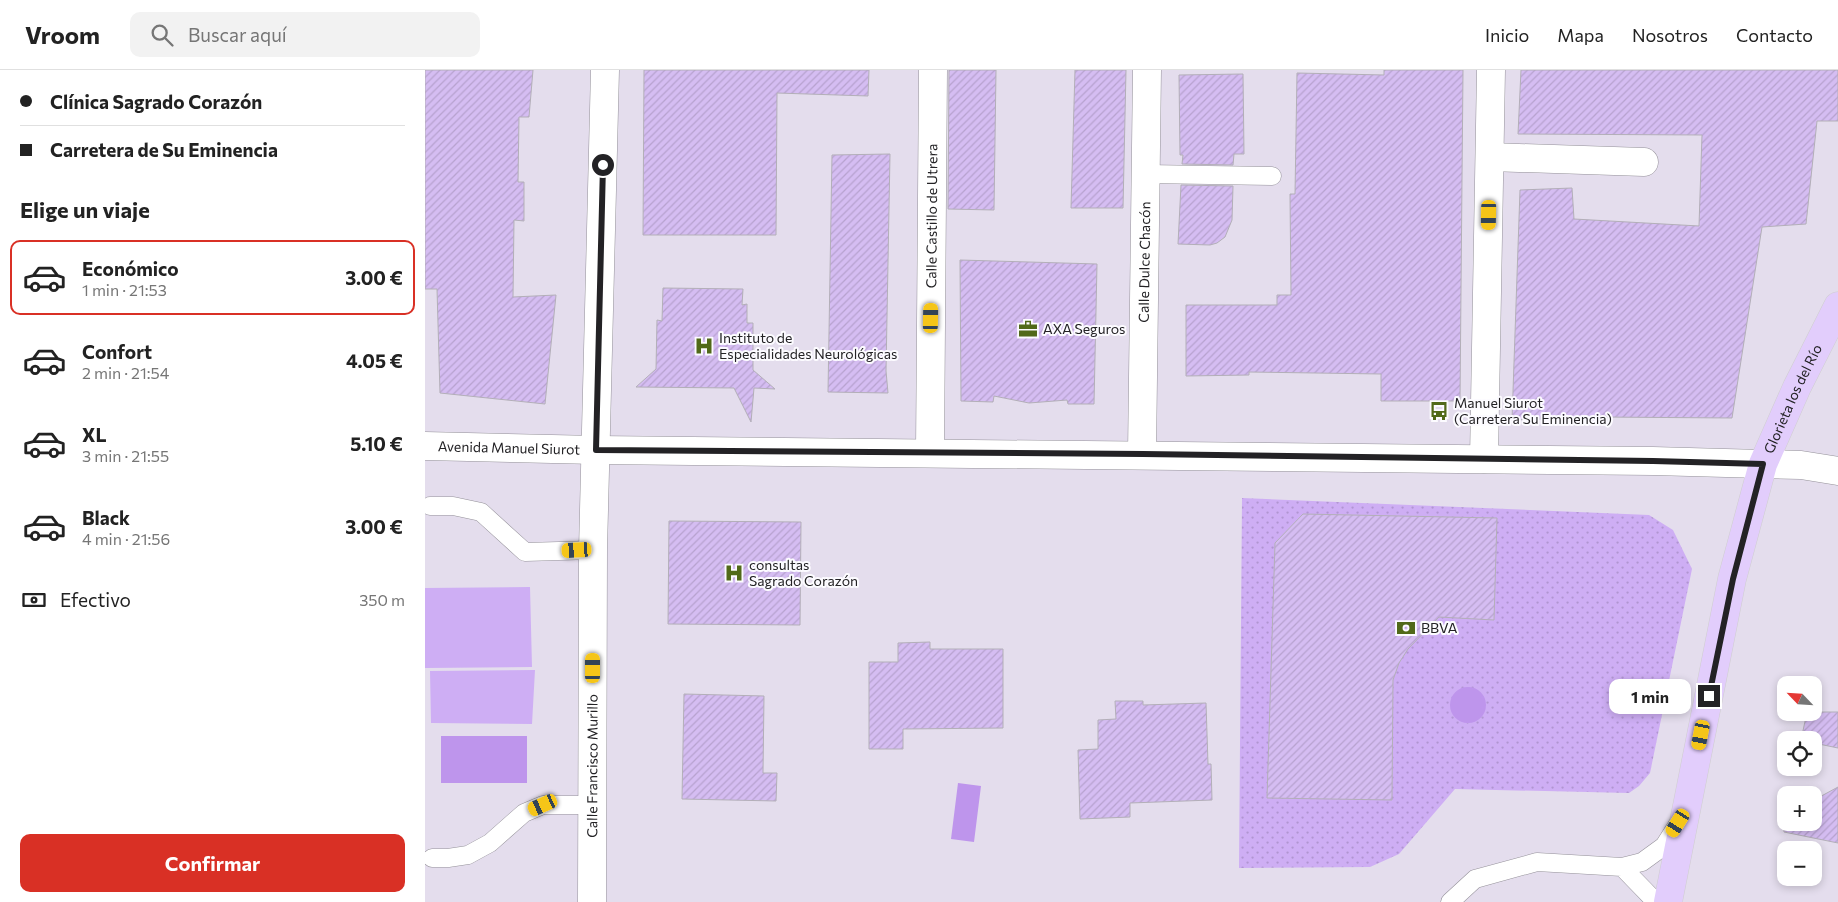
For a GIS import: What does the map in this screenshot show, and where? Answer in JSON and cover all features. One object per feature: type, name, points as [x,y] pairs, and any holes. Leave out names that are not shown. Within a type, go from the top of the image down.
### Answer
[{"type":"main road","name":"Glorieta los del Río","points":[[1668,902],[1733,579],[1763,464],[1797,387],[1838,306]]},
{"type":"street","name":"Calle Francisco Murillo","points":[[592,902],[593,550],[605,70]]},
{"type":"street","name":"Calle Castillo de Utrera","points":[[930,452],[933,70]]},
{"type":"street","name":"Calle Dulce Chacón","points":[[1143,454],[1147,70]]},
{"type":"street","points":[[1484,459],[1491,70]]},
{"type":"street","points":[[1490,157],[1644,162]]},
{"type":"street","name":"Avenida Manuel Siurot","points":[[425,446],[596,450],[1143,454],[1763,464]]},
{"type":"street","name":"Glorieta los del Río","points":[[1763,464],[1801,466],[1838,471]]},
{"type":"lane","points":[[1146,174],[1271,176]]},
{"type":"lane","points":[[430,506],[453,506],[481,512],[525,552],[593,550]]},
{"type":"lane","points":[[432,858],[468,855],[490,843],[524,813],[543,805],[592,806]]},
{"type":"lane","points":[[1450,902],[1475,879],[1537,862],[1622,867],[1641,862],[1664,846],[1685,811]]},
{"type":"lane","points":[[1622,867],[1656,902]]},
{"type":"shaded area","points":[[425,70],[1838,70],[1838,902],[425,902]]},
{"type":"shaded area","points":[[1242,498],[1649,515],[1673,530],[1692,569],[1650,773],[1639,786],[1629,793],[1455,789],[1399,854],[1370,867],[1239,868]]},
{"type":"shaded area","points":[[530,587],[532,667],[425,668],[425,588]]},
{"type":"shaded area","points":[[535,670],[532,724],[431,723],[430,671]]},
{"type":"shaded area","points":[[1468,687],[1481,692],[1486,705],[1481,718],[1468,723],[1455,718],[1450,705],[1455,692]]},
{"type":"shaded area","points":[[441,736],[527,736],[527,783],[441,783]]},
{"type":"shaded area","points":[[958,783],[981,786],[974,842],[951,839]]},
{"type":"building","points":[[425,70],[533,70],[529,117],[519,117],[518,182],[524,182],[524,221],[514,220],[513,297],[556,295],[545,404],[440,393],[437,289],[425,289]]},
{"type":"building","points":[[644,70],[869,70],[868,96],[777,93],[776,235],[643,235]]},
{"type":"building","points":[[949,70],[996,70],[994,210],[948,209]]},
{"type":"building","points":[[1075,70],[1126,70],[1123,208],[1071,208]]},
{"type":"building","points":[[1384,70],[1463,70],[1460,401],[1381,401],[1381,374],[1249,372],[1249,375],[1186,376],[1186,305],[1277,305],[1277,295],[1291,295],[1290,194],[1295,194],[1297,73],[1384,75]]},
{"type":"building","points":[[1521,70],[1838,70],[1838,121],[1817,121],[1806,224],[1762,227],[1732,418],[1600,417],[1512,420],[1520,190],[1572,188],[1574,219],[1699,226],[1702,135],[1518,134]]},
{"type":"building","points":[[1243,74],[1244,154],[1234,154],[1233,165],[1182,164],[1183,155],[1180,155],[1179,75]]},
{"type":"building","points":[[890,154],[886,371],[888,393],[828,392],[832,155]]},
{"type":"building","points":[[1181,185],[1233,186],[1232,220],[1225,237],[1217,243],[1210,245],[1178,244]]},
{"type":"building","name":"AXA Seguros","points":[[960,260],[1097,264],[1094,404],[1068,404],[1067,400],[1029,403],[994,396],[993,402],[961,401]]},
{"type":"building","name":"Instituto de Especialidades Neurológicas","points":[[663,288],[743,289],[742,305],[747,304],[747,323],[753,323],[753,370],[775,389],[754,388],[751,422],[734,388],[636,387],[656,369],[657,320],[662,321]]},
{"type":"building","name":"BBVA","points":[[1303,514],[1497,518],[1494,620],[1439,617],[1408,649],[1399,663],[1393,680],[1392,800],[1267,798],[1275,543]]},
{"type":"building","name":"consultas Sagrado Corazón","points":[[669,521],[801,522],[800,625],[668,624]]},
{"type":"building","points":[[930,642],[930,649],[1003,649],[1003,728],[903,729],[903,749],[869,749],[869,662],[898,662],[898,643]]},
{"type":"building","points":[[684,694],[764,696],[763,773],[777,773],[776,801],[682,799]]},
{"type":"building","points":[[1115,701],[1143,701],[1143,705],[1206,703],[1208,764],[1211,764],[1212,800],[1130,803],[1130,817],[1080,819],[1078,750],[1098,749],[1098,720],[1116,719]]},
{"type":"building","points":[[1823,712],[1838,712],[1838,748],[1822,745],[1822,731],[1803,731],[1805,721],[1823,721]]},
{"type":"building","points":[[1838,787],[1838,843],[1784,832],[1822,831],[1822,796]]},
{"type":"place","name":"AXA Seguros","points":[[1028,329]]},
{"type":"place","name":"Instituto de Especialidades Neurológicas","points":[[704,346]]},
{"type":"place","name":"Manuel Siurot (Carretera Su Eminencia)","points":[[1439,411]]},
{"type":"place","name":"consultas Sagrado Corazón","points":[[734,573]]},
{"type":"place","name":"BBVA","points":[[1406,628]]},
{"type":"route","points":[[603,165],[596,450],[1143,454],[1763,464],[1733,579],[1709,696]]}]
